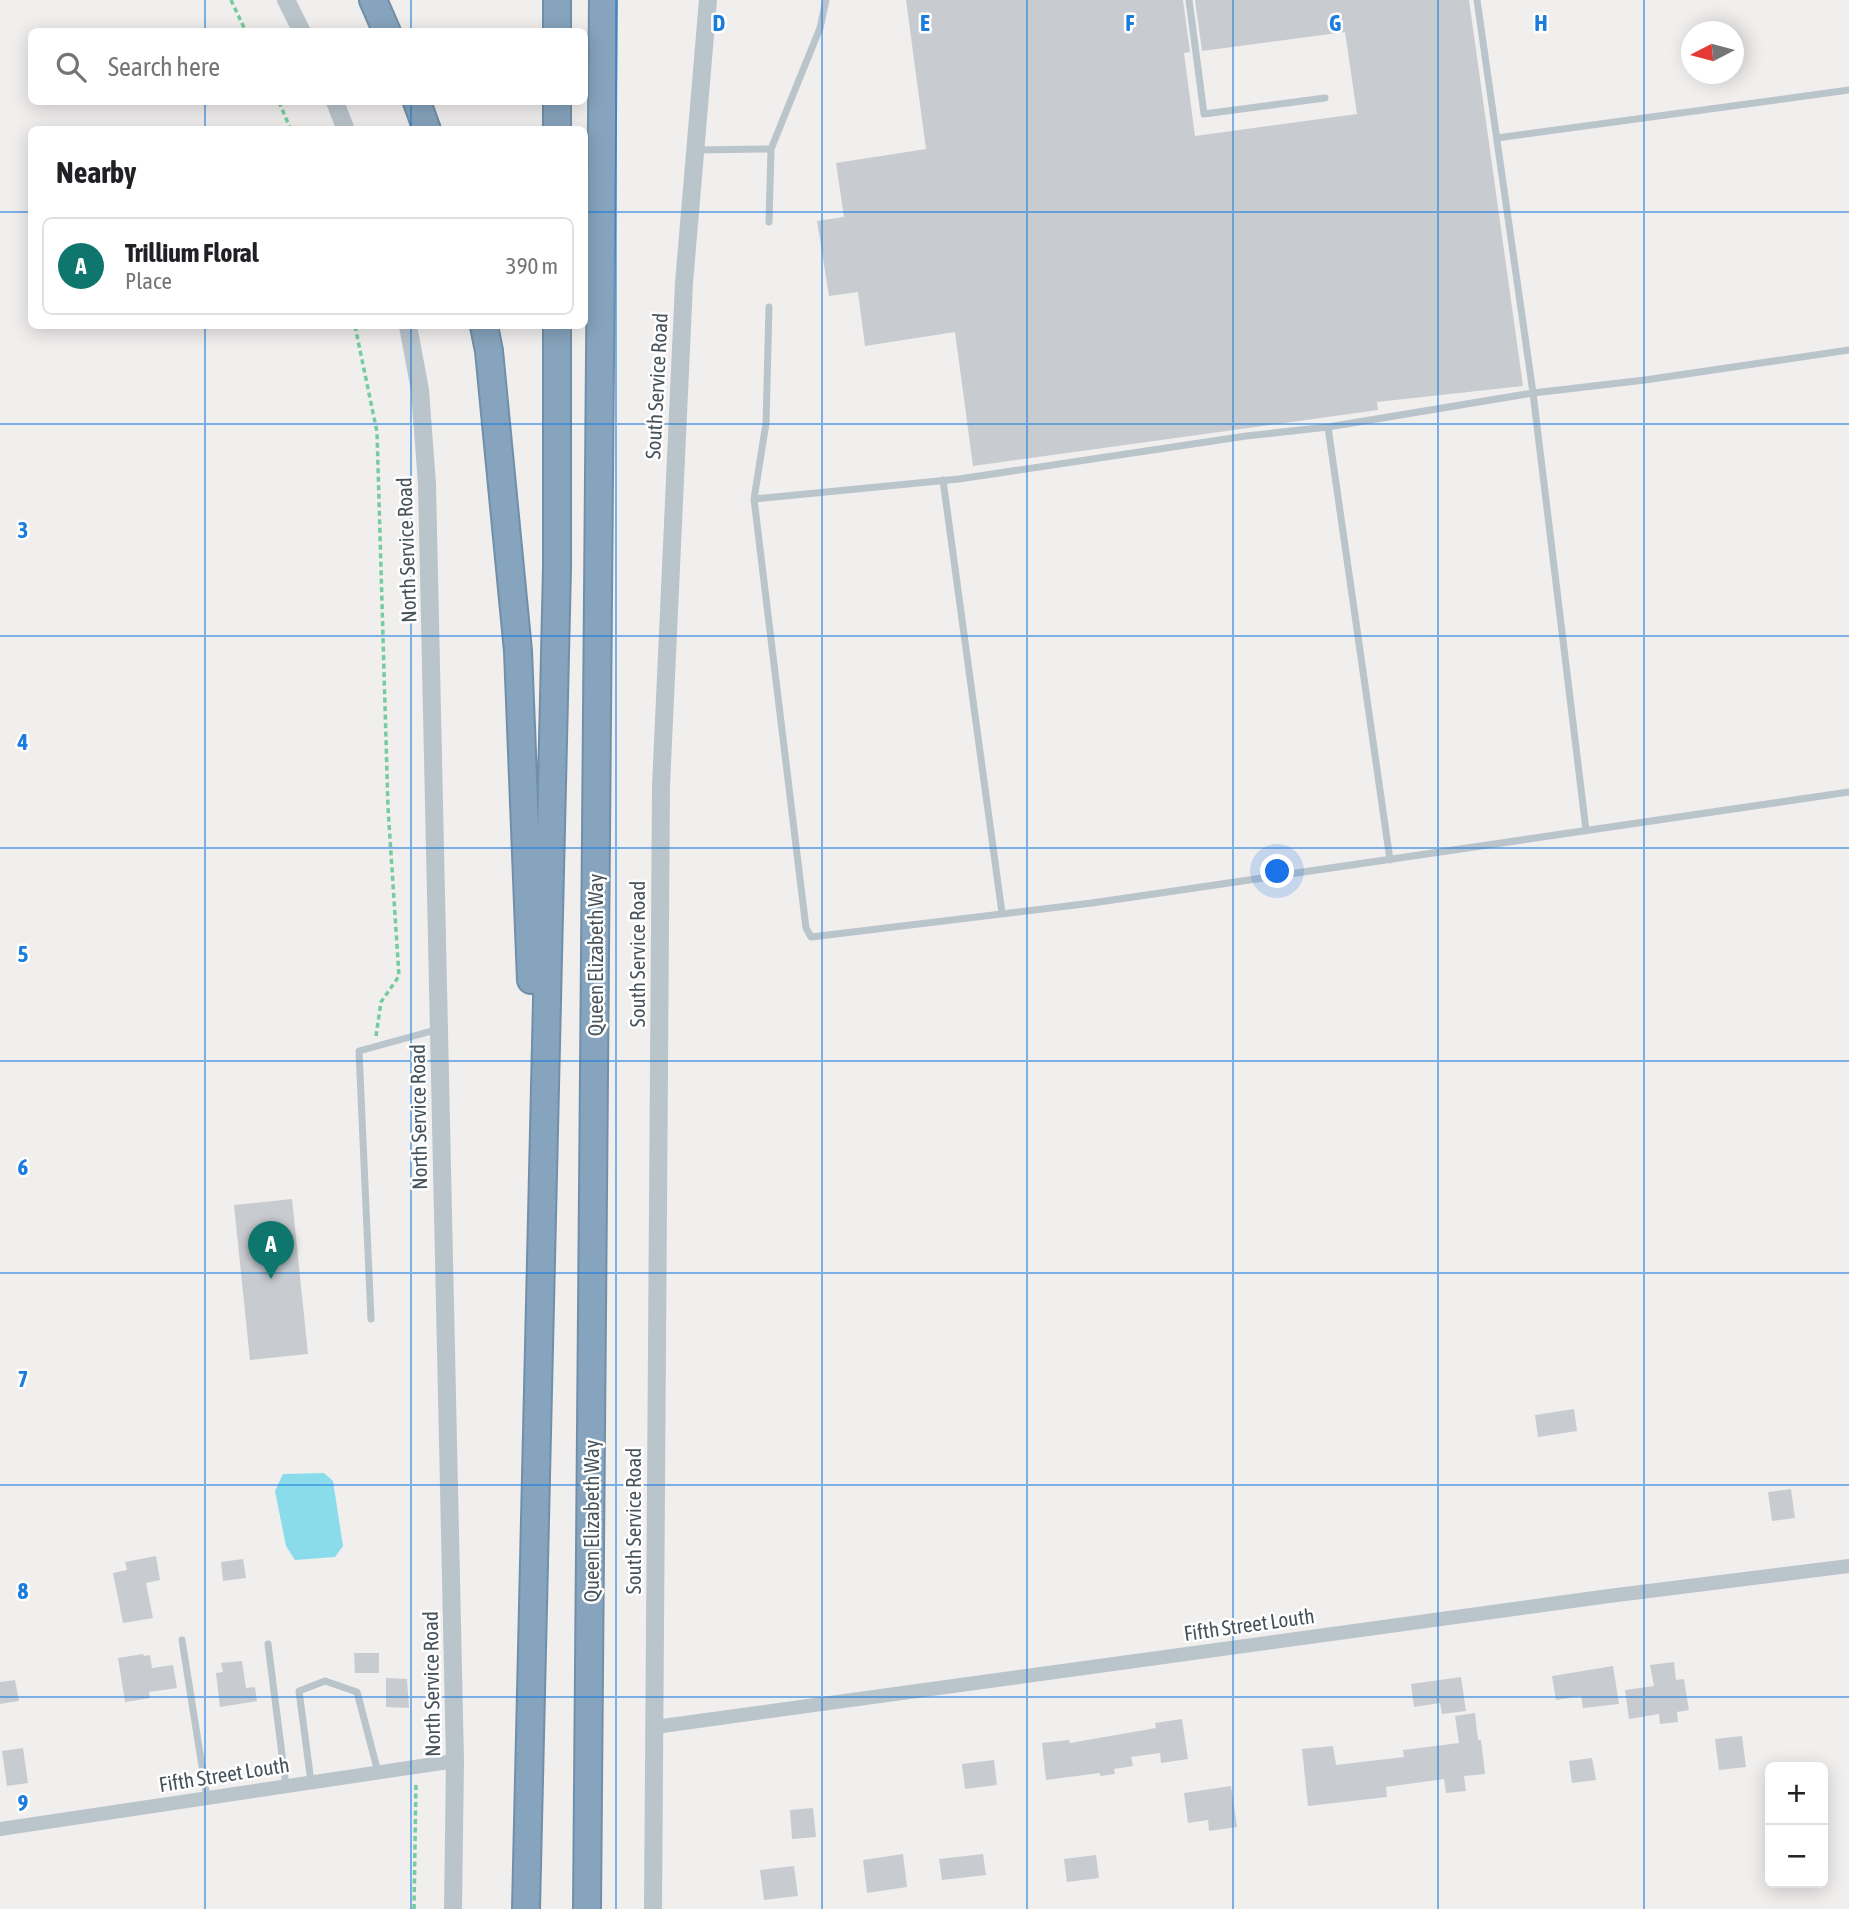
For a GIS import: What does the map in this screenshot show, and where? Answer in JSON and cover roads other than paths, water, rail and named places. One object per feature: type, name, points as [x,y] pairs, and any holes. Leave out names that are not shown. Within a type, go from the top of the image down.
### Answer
[{"type":"highway","points":[[373,0],[385,28]]},
{"type":"highway","points":[[557,0],[557,28]]},
{"type":"highway","name":"Queen Elizabeth Way","points":[[587,1909],[603,0]]},
{"type":"highway","points":[[418,105],[426,126]]},
{"type":"highway","points":[[557,105],[557,126]]},
{"type":"highway","points":[[485,329],[489,351],[518,651],[542,1226]]},
{"type":"highway","points":[[526,1909],[557,568],[557,329]]},
{"type":"street","points":[[286,0],[300,28]]},
{"type":"street","name":"South Service Road","points":[[653,1909],[661,786],[684,283],[708,0]]},
{"type":"street","points":[[336,105],[344,126]]},
{"type":"street","name":"North Service Road","points":[[409,329],[420,390],[427,484],[455,1761],[453,1909]]},
{"type":"street","name":"Fifth Street Louth","points":[[655,1727],[1609,1596],[1849,1566]]},
{"type":"street","name":"Fifth Street Louth","points":[[0,1829],[455,1761]]},
{"type":"lane","points":[[769,222],[771,149],[820,28],[826,0]]},
{"type":"lane","points":[[1189,0],[1204,114],[1325,98]]},
{"type":"lane","points":[[1477,0],[1533,393],[1586,830]]},
{"type":"lane","points":[[1497,138],[1849,90]]},
{"type":"lane","points":[[695,150],[771,149]]},
{"type":"lane","points":[[769,307],[766,423],[754,499],[806,928],[811,937],[1092,903],[1849,792]]},
{"type":"lane","points":[[754,499],[943,480],[1173,449],[1533,393],[1645,380],[1849,350]]},
{"type":"lane","points":[[1328,427],[1390,860]]},
{"type":"lane","points":[[943,480],[1002,912]]},
{"type":"lane","points":[[371,1319],[359,1051],[439,1029]]},
{"type":"lane","points":[[182,1640],[207,1798]]},
{"type":"lane","points":[[268,1644],[286,1786]]},
{"type":"lane","points":[[311,1782],[299,1691],[325,1681],[357,1692],[378,1772]]},
{"type":"water","points":[[324,1473],[333,1481],[343,1546],[335,1557],[295,1560],[286,1546],[275,1491],[283,1474]]},
{"type":"place","name":"Trillium Floral","points":[[271,1279]]}]
